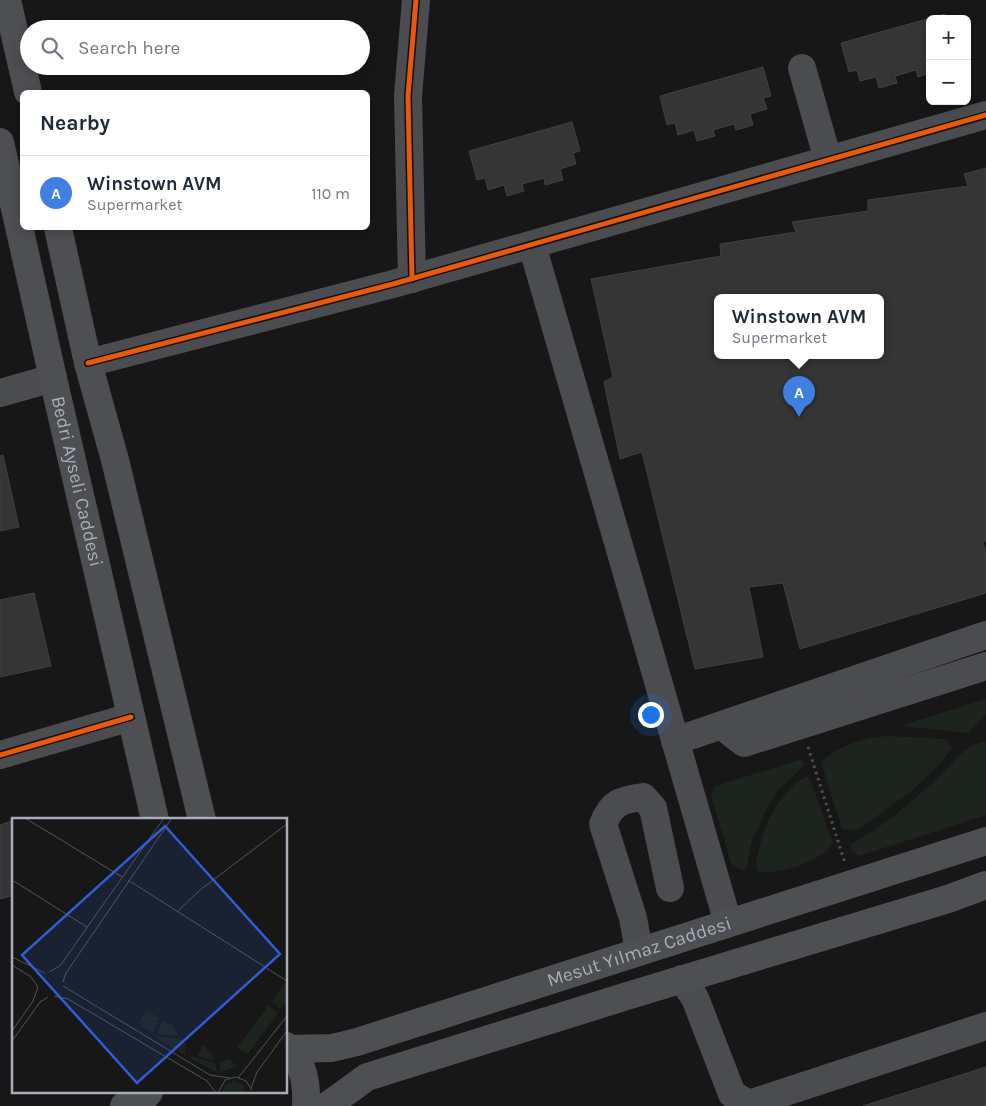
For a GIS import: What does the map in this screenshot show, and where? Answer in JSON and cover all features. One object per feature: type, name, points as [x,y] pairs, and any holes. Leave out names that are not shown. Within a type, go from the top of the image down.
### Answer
[{"type":"main road","points":[[7,0],[20,57]]},
{"type":"main road","points":[[24,75],[28,90]]},
{"type":"main road","name":"Bedri Ayseli Caddesi","points":[[0,142],[52,378],[155,818]]},
{"type":"main road","points":[[58,230],[88,363],[115,460],[202,818]]},
{"type":"main road","name":"Mesut Yılmaz Caddesi","points":[[288,1047],[332,1048],[358,1042],[986,841]]},
{"type":"main road","name":"Mesut Yılmaz Caddesi","points":[[327,1106],[367,1077],[948,899],[986,885]]},
{"type":"main road","points":[[288,1047],[301,1066],[307,1087],[306,1106]]},
{"type":"main road","points":[[124,1106],[144,1098],[147,1094]]},
{"type":"street","points":[[412,279],[408,96],[416,0]]},
{"type":"street","points":[[802,68],[828,160]]},
{"type":"street","points":[[88,363],[412,279],[986,116]]},
{"type":"street","points":[[532,245],[728,923]]},
{"type":"street","points":[[0,393],[52,378]]},
{"type":"street","points":[[675,741],[986,635]]},
{"type":"street","points":[[722,726],[744,743],[986,666]]},
{"type":"street","points":[[0,755],[131,717]]},
{"type":"street","points":[[639,951],[633,918],[603,824],[608,813],[622,800],[643,796],[653,808],[670,888]]},
{"type":"street","points":[[682,979],[695,998],[732,1094],[749,1104],[986,1026]]},
{"type":"path","points":[[800,725],[846,866]]},
{"type":"shaded area","points":[[986,699],[986,714],[968,733],[901,726]]},
{"type":"shaded area","points":[[889,736],[942,739],[947,740],[952,748],[941,763],[914,789],[876,817],[857,830],[842,829],[821,762],[836,751],[853,743]]},
{"type":"shaded area","points":[[986,742],[986,815],[859,856],[853,852],[850,845],[896,814],[938,778],[968,748]]},
{"type":"shaded area","points":[[801,760],[804,766],[778,790],[769,804],[751,843],[747,868],[743,871],[739,869],[731,863],[711,795],[715,786]]},
{"type":"shaded area","points":[[808,777],[833,843],[820,856],[800,865],[778,871],[759,872],[756,869],[758,854],[765,829],[772,815],[789,790],[802,779]]},
{"type":"building","points":[[926,19],[926,74],[918,77],[916,70],[895,76],[897,83],[879,88],[876,77],[860,81],[857,70],[849,72],[841,43]]},
{"type":"building","points":[[763,67],[771,96],[763,98],[767,109],[750,114],[753,125],[736,130],[734,124],[713,130],[715,136],[697,141],[694,130],[678,135],[675,123],[667,125],[660,96]]},
{"type":"building","points":[[572,122],[580,151],[573,153],[576,164],[560,169],[563,180],[545,185],[544,178],[522,184],[524,191],[507,196],[504,185],[488,190],[485,178],[477,180],[469,151]]},
{"type":"building","points":[[986,168],[986,541],[983,542],[986,555],[986,593],[800,649],[783,583],[749,587],[763,657],[695,669],[642,452],[620,459],[604,382],[613,377],[591,279],[721,256],[720,244],[796,232],[792,222],[868,211],[868,200],[968,186],[964,174]]},
{"type":"building","points":[[3,455],[19,527],[0,531],[0,456]]},
{"type":"building","points":[[34,593],[51,666],[0,677],[0,600]]},
{"type":"building","points":[[12,821],[12,896],[0,899],[0,825]]},
{"type":"building","points":[[986,1067],[986,1106],[863,1106]]},
{"type":"cycle path","points":[[412,279],[408,96],[416,0]]},
{"type":"cycle path","points":[[88,363],[393,284],[986,115]]},
{"type":"cycle path","points":[[0,755],[131,717]]},
{"type":"place","name":"Winstown AVM","points":[[799,417]]}]
